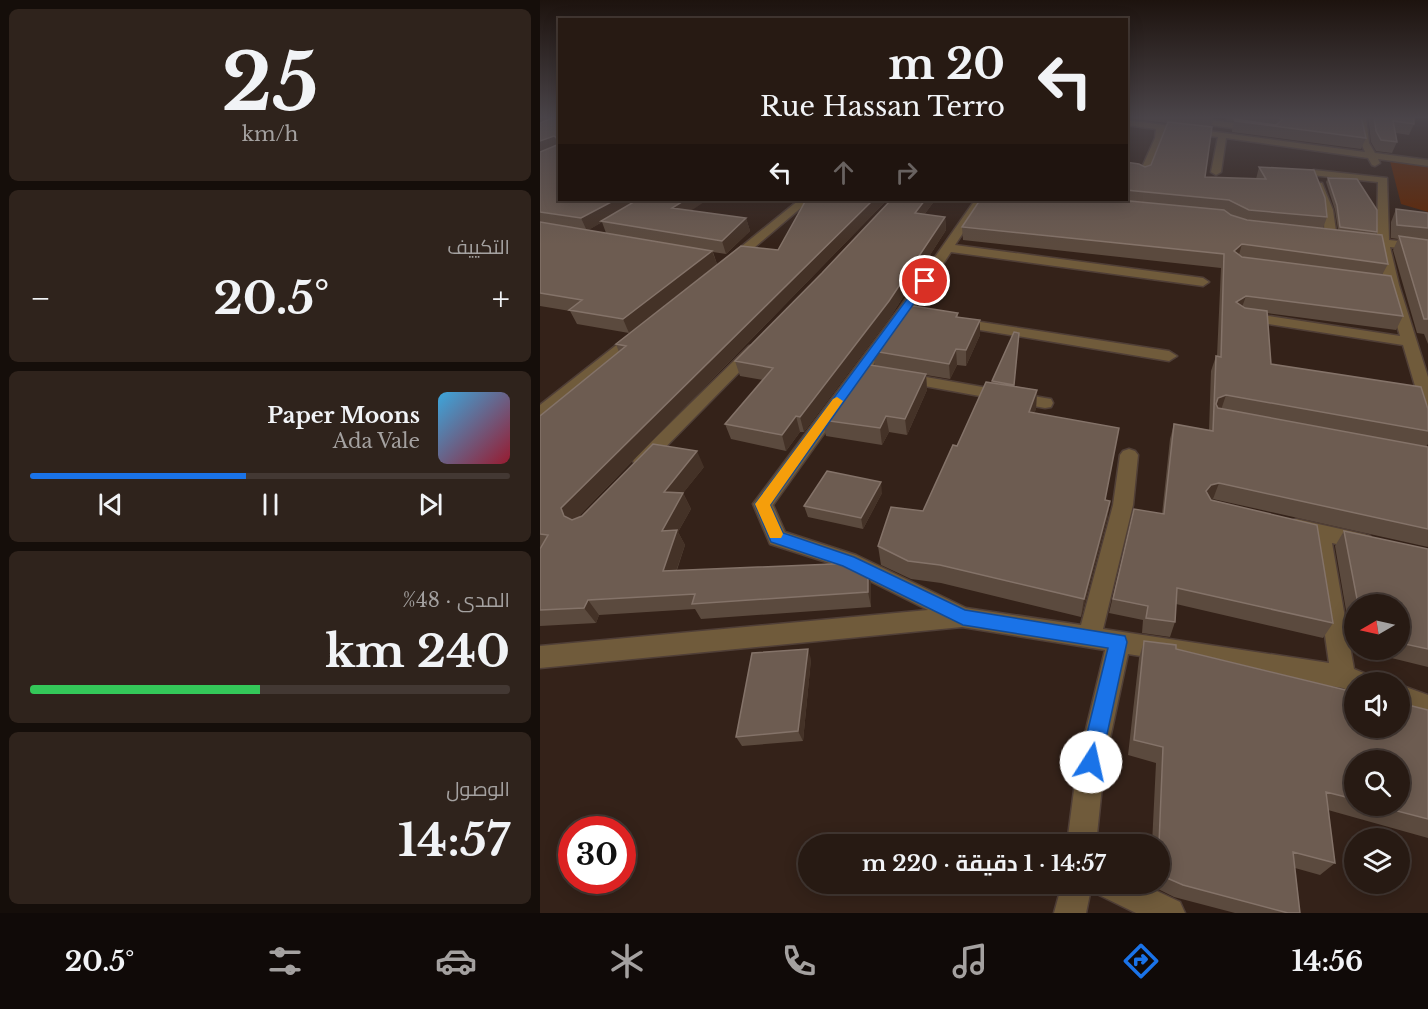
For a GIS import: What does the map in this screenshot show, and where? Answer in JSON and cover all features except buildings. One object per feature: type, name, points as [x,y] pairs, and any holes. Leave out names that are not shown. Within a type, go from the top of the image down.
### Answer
[{"type":"street","points":[[1144,174],[1151,159]]},
{"type":"street","points":[[1216,172],[1218,159]]},
{"type":"street","points":[[1307,159],[1383,180]]},
{"type":"street","points":[[1313,160],[1334,159]]},
{"type":"street","points":[[1374,159],[1383,180],[1386,285],[1410,342],[1428,403]]},
{"type":"street","points":[[1393,159],[1428,163]]},
{"type":"street","points":[[1313,160],[1328,210],[1331,238]]},
{"type":"street","points":[[725,263],[804,201]]},
{"type":"street","points":[[963,617],[849,561],[777,538],[763,504],[860,371],[909,314],[979,201]]},
{"type":"street","points":[[1362,241],[1428,248]]},
{"type":"street","points":[[948,248],[1203,282]]},
{"type":"street","points":[[1241,316],[1410,342]]},
{"type":"street","points":[[938,319],[1169,356]]},
{"type":"street","points":[[540,414],[650,326]]},
{"type":"street","points":[[628,476],[764,338]]},
{"type":"street","points":[[860,371],[1045,403]]},
{"type":"street","points":[[1089,638],[1123,505],[1129,455]]},
{"type":"street","points":[[1277,522],[1385,547]]},
{"type":"street","points":[[1320,532],[1348,672]]},
{"type":"street","points":[[540,657],[963,617],[1344,679]]},
{"type":"street","points":[[1082,834],[1083,807],[1094,739],[1119,642]]},
{"type":"street","points":[[1410,701],[1428,707]]},
{"type":"street","points":[[1070,913],[1075,894]]},
{"type":"street","points":[[1130,894],[1169,913]]},
{"type":"shaded area","points":[[1390,161],[1428,166],[1428,212],[1401,204]]},
{"type":"slow traffic","points":[[775,534],[763,504],[837,401]]},
{"type":"route","points":[[925,281],[763,504],[777,538],[849,561],[916,596],[963,617],[1119,642],[1094,739],[1091,762]]}]
